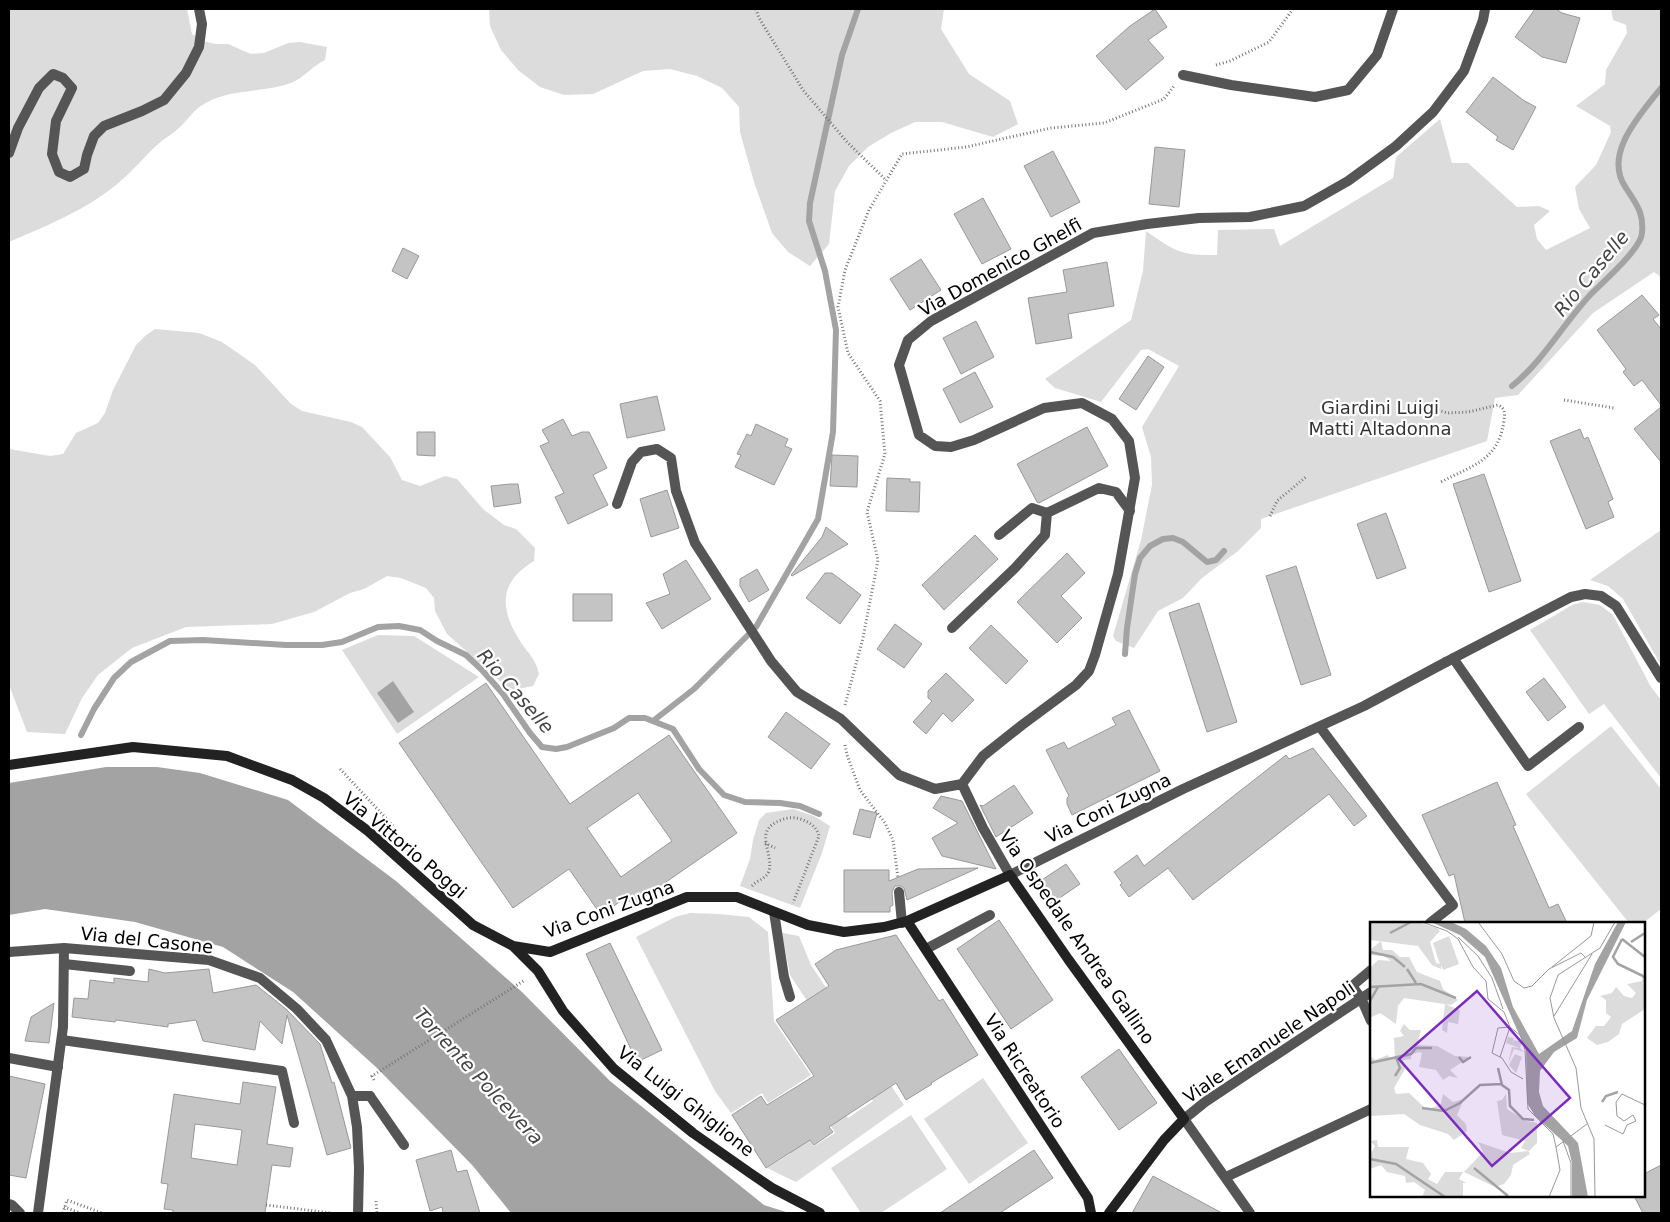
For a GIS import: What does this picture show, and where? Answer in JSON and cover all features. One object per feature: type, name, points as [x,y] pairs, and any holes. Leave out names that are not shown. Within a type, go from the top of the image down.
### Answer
[{"type":"street","points":[[9,153],[18,128],[39,88],[53,74],[63,78],[72,88],[56,121],[52,154],[59,172],[70,178],[84,169],[94,136],[104,126],[164,100],[186,73],[200,47],[202,24],[199,9]]},
{"type":"street","points":[[1183,75],[1231,85],[1315,97],[1348,90],[1377,55],[1393,9]]},
{"type":"street","name":"Via Domenico Ghelfi","points":[[962,784],[983,756],[1022,724],[1076,685],[1089,671],[1118,574],[1135,478],[1129,441],[1112,419],[1082,403],[1044,408],[974,440],[951,447],[935,446],[919,435],[899,365],[908,340],[931,321],[1093,233],[1199,218],[1250,217],[1304,206],[1348,181],[1396,146],[1433,112],[1464,71],[1483,20],[1485,9]]},
{"type":"street","points":[[617,504],[632,462],[641,452],[657,449],[671,458],[676,491],[695,543],[771,661],[797,692],[841,719],[899,775],[935,789],[962,784]]},
{"type":"street","points":[[999,535],[1032,508],[1047,513],[1099,488],[1116,492],[1130,510]]},
{"type":"street","points":[[952,628],[1015,568],[1045,535],[1047,513]]},
{"type":"street","name":"Via Coni Zugna","points":[[513,946],[550,952],[687,898],[736,897],[808,925],[844,932],[884,927],[904,922],[1010,875],[1183,789],[1320,727],[1571,597],[1584,594],[1601,596],[1616,606],[1661,678]]},
{"type":"street","points":[[1450,660],[1528,766],[1579,727]]},
{"type":"street","points":[[1320,727],[1453,905],[1431,922]]},
{"type":"street","name":"Via Vittorio Poggi","points":[[9,765],[133,747],[227,756],[292,780],[324,798],[368,831],[473,925],[513,946]]},
{"type":"street","name":"Via Ospedale Andrea Gallino","points":[[962,784],[982,828],[1010,875],[1250,1213]]},
{"type":"street","points":[[899,892],[904,922]]},
{"type":"street","points":[[774,912],[784,977],[790,997]]},
{"type":"street","points":[[926,949],[990,914]]},
{"type":"street","name":"Via Ricreatorio","points":[[904,922],[926,949],[1088,1198],[1091,1213]]},
{"type":"street","name":"Via Luigi Ghiglione","points":[[513,946],[538,971],[563,1010],[614,1069],[693,1132],[750,1173],[772,1188],[820,1213]]},
{"type":"street","points":[[38,1213],[55,1066],[62,1040],[64,948]]},
{"type":"street","name":"Via del Casone","points":[[9,952],[64,948],[209,960],[260,978],[297,1009],[326,1040],[352,1096],[359,1168],[358,1213]]},
{"type":"street","points":[[64,964],[130,970]]},
{"type":"street","points":[[1370,971],[1352,986],[1361,998],[1370,1019]]},
{"type":"street","name":"Viale Emanuele Napoli","points":[[1184,1119],[1205,1102],[1370,993]]},
{"type":"street","points":[[62,1040],[282,1071],[294,1123]]},
{"type":"street","points":[[9,1058],[55,1066]]},
{"type":"street","points":[[352,1096],[370,1096],[404,1145]]},
{"type":"street","points":[[1226,1177],[1370,1109]]},
{"type":"street","points":[[1109,1213],[1164,1140],[1184,1119]]},
{"type":"street","points":[[9,1204],[20,1213]]},
{"type":"path","points":[[756,9],[759,18],[803,90],[847,142],[886,180]]},
{"type":"path","points":[[1211,66],[1230,61],[1269,42],[1293,9]]},
{"type":"path","points":[[1564,400],[1614,408]]},
{"type":"path","points":[[1415,402],[1447,413],[1468,412],[1498,404],[1505,412],[1502,433],[1497,446],[1486,459],[1441,482]]},
{"type":"path","points":[[1270,516],[1277,501],[1307,476]]},
{"type":"path","points":[[340,769],[396,829],[391,834]]},
{"type":"path","points":[[750,889],[752,884],[766,876],[769,870],[765,843],[766,832],[771,824],[795,817],[813,825],[818,831],[819,836],[788,917]]},
{"type":"path","points":[[765,843],[775,848]]},
{"type":"path","points":[[802,865],[806,869]]},
{"type":"path","points":[[372,1076],[520,983]]},
{"type":"path","points":[[63,1213],[67,1200],[102,1213]]},
{"type":"path","points":[[266,1205],[331,1213]]},
{"type":"path","points":[[64,1207],[80,1213]]},
{"type":"green space","points":[[9,9],[187,9],[192,34],[203,41],[215,44],[228,44],[251,54],[264,53],[288,43],[300,42],[327,47],[325,60],[296,81],[268,89],[221,96],[199,107],[178,129],[157,145],[127,176],[104,194],[64,217],[9,242]]},
{"type":"green space","points":[[489,9],[944,9],[941,29],[969,74],[1010,101],[1018,124],[993,137],[942,122],[915,122],[891,133],[868,147],[849,166],[835,191],[829,244],[810,266],[788,252],[772,233],[754,182],[740,132],[739,107],[722,88],[697,76],[670,69],[643,71],[593,94],[564,95],[540,87],[518,70],[501,50],[490,26]]},
{"type":"green space","name":"Giardini Luigi Matti Altadonna","points":[[1611,9],[1661,9],[1661,277],[1654,272],[1593,313],[1518,395],[1495,398],[1487,441],[1261,519],[1261,528],[1238,551],[1202,578],[1183,598],[1158,611],[1134,648],[1116,641],[1113,636],[1141,540],[1152,485],[1151,457],[1142,427],[1179,366],[1148,349],[1141,350],[1101,402],[1055,388],[1045,379],[1131,320],[1143,271],[1146,231],[1172,248],[1195,254],[1217,255],[1218,230],[1274,229],[1280,246],[1393,178],[1396,157],[1440,119],[1452,163],[1468,163],[1517,207],[1539,206],[1550,211],[1534,225],[1537,239],[1546,250],[1590,228],[1579,209],[1575,187],[1596,165],[1611,132],[1610,126],[1576,106],[1605,84],[1606,70],[1627,33],[1626,25],[1613,20]]},
{"type":"green space","points":[[155,329],[199,333],[222,342],[255,365],[291,404],[302,411],[351,422],[362,427],[390,457],[402,480],[420,486],[445,476],[457,479],[483,509],[504,525],[516,529],[535,548],[534,561],[522,569],[514,578],[506,596],[506,607],[513,629],[534,660],[537,668],[539,674],[533,686],[513,690],[503,684],[447,634],[435,611],[434,598],[426,588],[401,578],[387,576],[314,612],[272,624],[186,627],[132,648],[98,675],[82,698],[65,734],[27,732],[9,685],[9,449],[50,456],[63,454],[76,433],[98,423],[105,413],[113,390],[136,345]]},
{"type":"green space","points":[[1661,530],[1661,665],[1623,599],[1608,586],[1590,580]]},
{"type":"green space","points":[[1583,602],[1600,605],[1613,615],[1651,687],[1661,700],[1661,778],[1604,704],[1589,714],[1530,630],[1572,605]]},
{"type":"green space","points":[[378,635],[414,636],[479,677],[397,734],[342,650]]},
{"type":"green space","points":[[1611,726],[1661,789],[1661,909],[1644,922],[1628,922],[1526,794]]},
{"type":"green space","points":[[793,809],[814,816],[830,826],[822,853],[800,908],[740,886],[750,859],[759,820],[766,813]]},
{"type":"green space","points":[[690,913],[749,917],[768,932],[774,1021],[811,1075],[768,1103],[762,1093],[731,1113],[715,1091],[636,937],[675,917]]},
{"type":"green space","points":[[782,933],[799,936],[811,965],[904,1105],[796,1182],[767,1168],[790,1154],[787,1148],[806,1136],[814,1146],[835,1133],[828,1121],[844,1111],[848,1118],[873,1101],[790,975]]},
{"type":"green space","points":[[983,1078],[1028,1143],[969,1184],[924,1119]]},
{"type":"green space","points":[[911,1115],[947,1169],[881,1213],[861,1213],[831,1168]]},
{"type":"water","points":[[393,681],[414,712],[398,723],[377,693]]},
{"type":"water","name":"Torrente Polcevera","points":[[106,767],[157,767],[200,773],[288,800],[396,881],[522,992],[610,1081],[764,1205],[789,1213],[511,1213],[473,1166],[377,1068],[293,992],[223,947],[135,922],[45,909],[9,915],[9,783]]},
{"type":"building","points":[[1155,9],[1167,27],[1148,40],[1164,58],[1126,90],[1096,56],[1130,26]]},
{"type":"building","points":[[1535,9],[1556,9],[1562,13],[1580,18],[1566,63],[1542,57],[1515,37]]},
{"type":"building","points":[[1493,77],[1523,100],[1536,107],[1513,150],[1496,140],[1498,137],[1466,112]]},
{"type":"building","points":[[1155,147],[1185,150],[1179,207],[1149,204]]},
{"type":"building","points":[[1053,151],[1080,202],[1051,217],[1024,166]]},
{"type":"building","points":[[983,198],[1011,249],[982,264],[954,214]]},
{"type":"building","points":[[403,248],[419,256],[407,279],[392,271]]},
{"type":"building","points":[[921,259],[941,290],[910,310],[890,279]]},
{"type":"building","points":[[1107,262],[1114,306],[1068,314],[1072,338],[1036,344],[1028,298],[1067,292],[1063,270]]},
{"type":"building","points":[[1642,295],[1659,315],[1653,319],[1661,329],[1661,405],[1642,380],[1634,386],[1623,372],[1626,369],[1597,330]]},
{"type":"building","points":[[976,321],[994,357],[961,374],[943,338]]},
{"type":"building","points":[[1148,356],[1164,367],[1136,410],[1119,399]]},
{"type":"building","points":[[975,372],[993,407],[960,423],[943,389]]},
{"type":"building","points":[[657,396],[665,430],[627,438],[620,404]]},
{"type":"building","points":[[1661,407],[1661,462],[1634,429]]},
{"type":"building","points":[[563,419],[572,436],[582,432],[589,432],[607,468],[593,475],[608,505],[568,524],[555,497],[564,493],[540,446],[549,442],[542,430]]},
{"type":"building","points":[[756,424],[788,439],[785,446],[792,449],[774,485],[735,467],[741,455],[737,454],[747,434],[751,436]]},
{"type":"building","points":[[1087,427],[1108,466],[1039,503],[1037,502],[1017,464]]},
{"type":"building","points":[[1580,429],[1584,439],[1588,437],[1613,499],[1608,502],[1614,517],[1586,529],[1550,441]]},
{"type":"building","points":[[417,432],[435,432],[435,456],[417,455]]},
{"type":"building","points":[[832,455],[858,456],[857,487],[830,486]]},
{"type":"building","points":[[1484,474],[1521,581],[1489,592],[1453,484]]},
{"type":"building","points":[[887,478],[910,479],[910,482],[920,482],[919,512],[886,511]]},
{"type":"building","points":[[518,484],[521,503],[494,507],[491,486]]},
{"type":"building","points":[[667,490],[679,528],[651,537],[640,499]]},
{"type":"building","points":[[1386,513],[1406,568],[1377,579],[1357,524]]},
{"type":"building","points":[[826,527],[848,544],[792,576],[822,537]]},
{"type":"building","points":[[975,535],[998,559],[944,610],[922,585]]},
{"type":"building","points":[[1067,553],[1085,573],[1061,596],[1082,618],[1057,643],[1017,602]]},
{"type":"building","points":[[686,560],[711,599],[662,629],[646,603],[670,594],[663,574]]},
{"type":"building","points":[[1296,566],[1331,675],[1301,685],[1266,576]]},
{"type":"building","points":[[757,569],[769,590],[749,602],[740,586],[740,579]]},
{"type":"building","points":[[825,573],[832,573],[861,595],[840,624],[806,598]]},
{"type":"building","points":[[573,594],[612,594],[612,621],[573,621]]},
{"type":"building","points":[[1199,603],[1237,722],[1207,732],[1169,613]]},
{"type":"building","points":[[895,624],[922,644],[904,668],[877,649]]},
{"type":"building","points":[[991,625],[1028,661],[1006,684],[969,648]]},
{"type":"building","points":[[946,673],[974,700],[952,722],[943,713],[926,734],[913,722],[932,701],[928,698],[928,691]]},
{"type":"building","points":[[1544,678],[1566,707],[1548,721],[1526,692]]},
{"type":"building","points":[[486,683],[570,804],[669,735],[737,833],[637,902],[635,898],[628,902],[625,898],[601,915],[569,869],[513,908],[399,743]],"holes":[[[638,793],[672,841],[621,877],[587,828]]]},
{"type":"building","points":[[1129,710],[1160,771],[1072,815],[1067,804],[1069,796],[1046,750],[1064,742],[1068,749],[1116,725],[1112,718]]},
{"type":"building","points":[[786,712],[830,744],[811,769],[768,737]]},
{"type":"building","points":[[1313,748],[1367,816],[1354,826],[1329,794],[1193,900],[1168,868],[1129,897],[1120,885],[1122,883],[1114,872],[1137,855],[1144,866],[1286,755],[1289,759]]},
{"type":"building","points":[[1497,782],[1516,825],[1513,826],[1549,908],[1558,904],[1567,922],[1465,922],[1454,874],[1449,876],[1422,815]]},
{"type":"building","points":[[1014,785],[1033,813],[996,837],[980,805],[983,806]]},
{"type":"building","points":[[941,796],[962,801],[996,869],[942,856],[932,838],[958,823],[933,808]]},
{"type":"building","points":[[860,809],[877,813],[870,838],[853,834]]},
{"type":"building","points":[[1066,864],[1080,884],[1048,906],[1034,885]]},
{"type":"building","points":[[978,868],[907,900],[904,888],[895,886],[892,892],[893,905],[890,907],[890,912],[844,912],[844,870],[889,870],[889,881],[918,869]]},
{"type":"building","points":[[999,920],[1053,1000],[1011,1029],[957,949]]},
{"type":"building","points":[[896,935],[939,1001],[943,999],[978,1055],[906,1100],[896,1083],[829,1127],[833,1132],[814,1145],[810,1140],[766,1168],[732,1115],[761,1096],[767,1105],[814,1076],[776,1020],[829,986],[815,964],[836,950]]},
{"type":"building","points":[[610,943],[662,1050],[637,1062],[586,954]]},
{"type":"building","points":[[149,969],[165,973],[209,969],[213,993],[256,985],[286,1009],[320,1044],[332,1083],[334,1082],[351,1148],[327,1155],[287,1015],[282,1044],[260,1021],[255,1050],[203,1041],[196,1020],[168,1024],[168,1027],[116,1020],[115,1022],[72,1017],[74,998],[88,999],[90,980],[114,983],[114,978],[148,982]]},
{"type":"building","points":[[54,1003],[49,1043],[25,1041],[31,1017]]},
{"type":"building","points":[[1119,1049],[1157,1103],[1119,1130],[1081,1077]]},
{"type":"building","points":[[9,1076],[45,1084],[26,1178],[9,1175]]},
{"type":"building","points":[[243,1082],[276,1087],[267,1144],[293,1148],[290,1167],[272,1165],[265,1213],[173,1213],[173,1210],[164,1209],[168,1184],[161,1183],[174,1094],[240,1104]],"holes":[[[195,1124],[242,1130],[237,1165],[191,1158]]]},
{"type":"building","points":[[451,1150],[457,1172],[467,1170],[480,1213],[443,1213],[442,1207],[430,1211],[416,1160]]},
{"type":"building","points":[[1034,1150],[1053,1178],[1000,1213],[940,1213]]},
{"type":"building","points":[[1661,1165],[1661,1213],[1643,1213],[1635,1197],[1645,1197],[1645,1173]]},
{"type":"building","points":[[1153,1176],[1222,1213],[1132,1213]]},
{"type":"waterway","points":[[653,721],[694,689],[756,627],[818,519],[833,432],[836,330],[825,271],[809,221],[810,203],[842,55],[858,9]]},
{"type":"waterway","name":"Rio Caselle","points":[[1512,386],[1534,365],[1591,294],[1629,256],[1640,240],[1642,219],[1620,175],[1619,162],[1621,148],[1627,135],[1661,88]]},
{"type":"waterway","name":"Rio Caselle","points":[[1125,654],[1135,574],[1140,558],[1150,546],[1163,539],[1173,538],[1183,542],[1207,562],[1216,560],[1224,551]]},
{"type":"waterway","name":"Rio Caselle","points":[[81,735],[94,709],[114,678],[131,662],[170,641],[203,640],[286,645],[322,645],[342,642],[378,627],[399,626],[420,630],[437,641],[466,655],[503,694],[542,747],[556,749],[567,747],[614,728],[629,718],[645,718],[673,729],[699,769],[724,795],[745,802],[780,803],[800,806],[819,814]]}]
